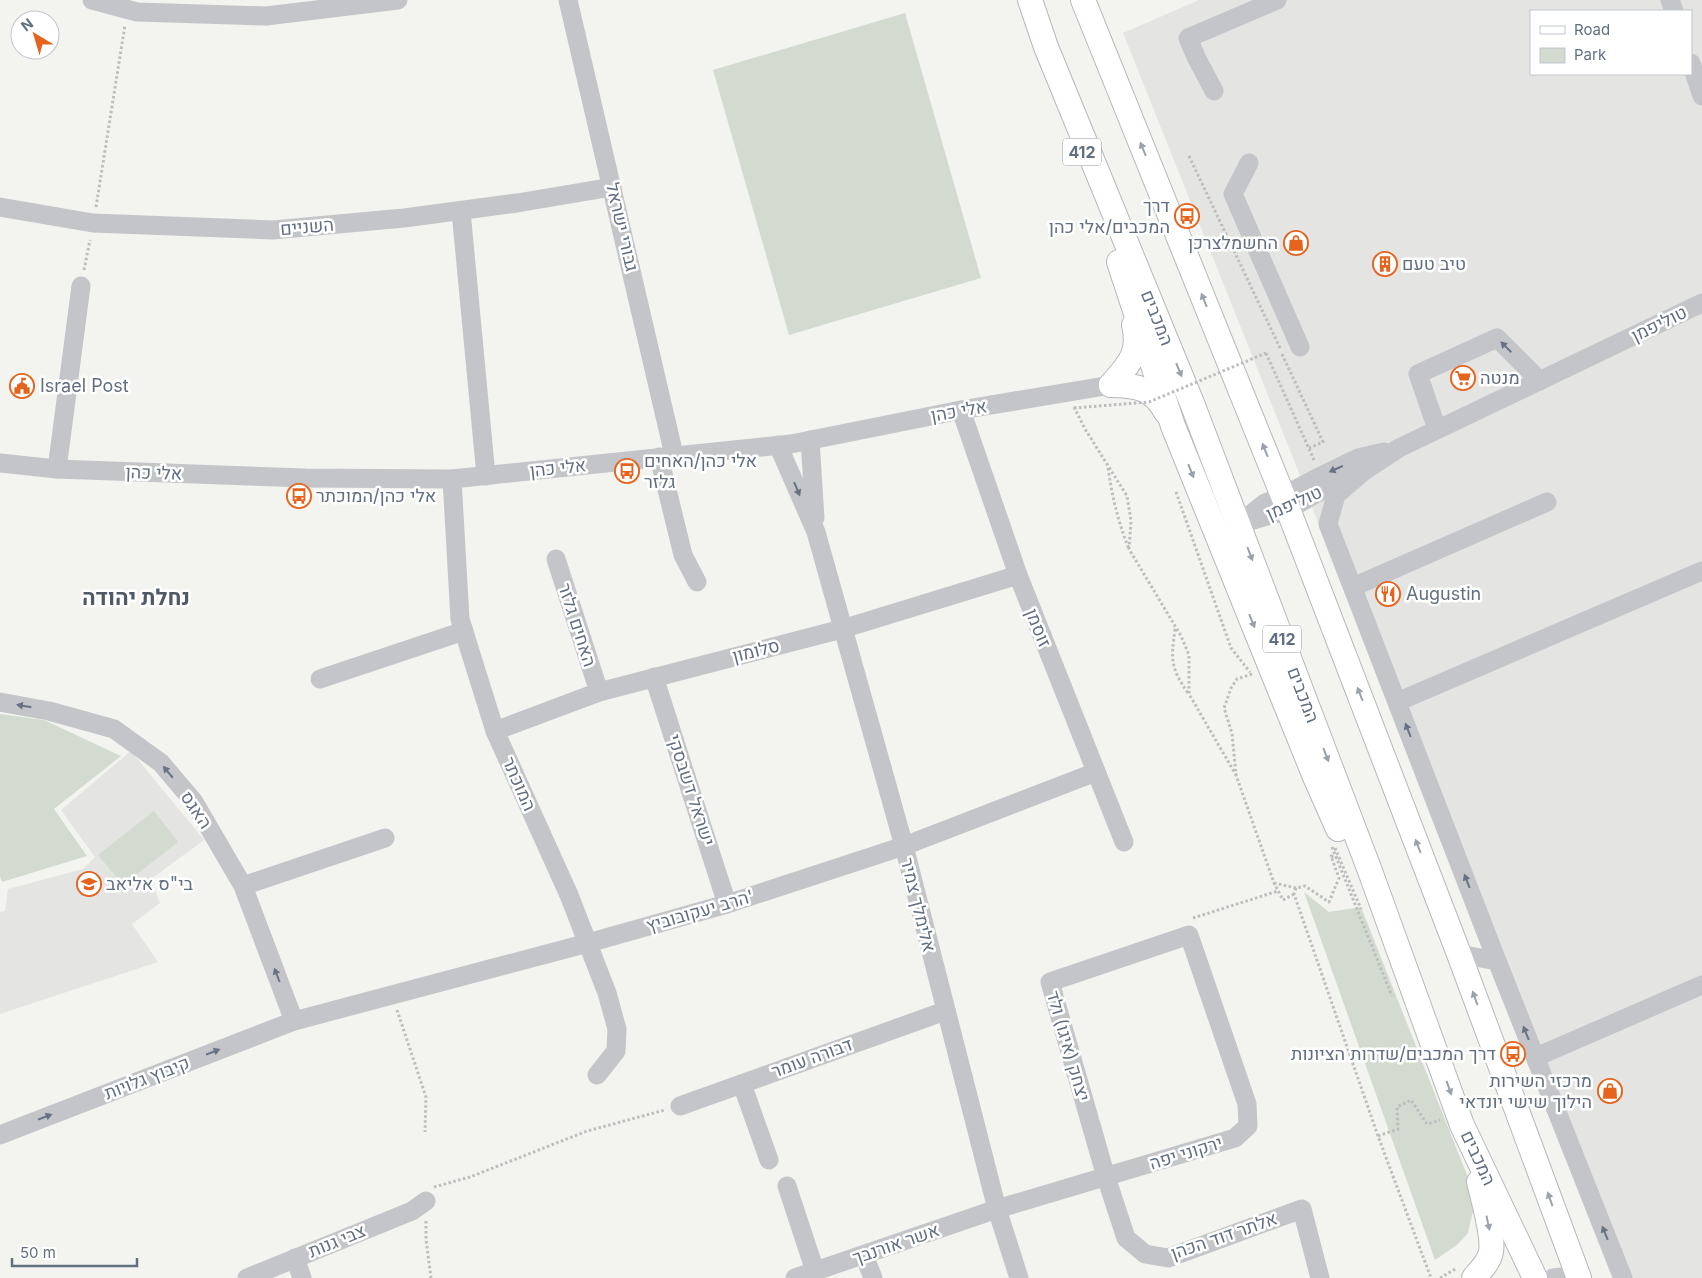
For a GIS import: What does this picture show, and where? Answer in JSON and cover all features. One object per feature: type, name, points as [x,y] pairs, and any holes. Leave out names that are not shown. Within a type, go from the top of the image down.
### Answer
[{"type":"main road","name":"המכבים","points":[[1030,0],[1046,47],[1192,403],[1367,862],[1424,1019],[1453,1122],[1535,1278]]},
{"type":"main road","points":[[1083,0],[1285,503],[1459,954],[1577,1277]]},
{"type":"main road","name":"412","points":[[1046,47],[1173,426],[1315,777],[1424,1019]]},
{"type":"main road","points":[[1111,385],[1133,358],[1136,334],[1117,257]]},
{"type":"main road","points":[[1111,385],[1129,385],[1148,391],[1160,401],[1173,426]]},
{"type":"main road","points":[[1453,1122],[1479,1183],[1491,1237],[1491,1252],[1484,1267],[1467,1272]]},
{"type":"street","points":[[92,0],[137,12],[266,16],[398,0]]},
{"type":"street","name":"גבורי ישראל","points":[[568,0],[612,187],[667,456],[682,555],[697,582]]},
{"type":"street","points":[[1214,91],[1188,38],[1277,0]]},
{"type":"street","points":[[1692,66],[1702,96]]},
{"type":"street","points":[[1249,163],[1233,194],[1300,347]]},
{"type":"street","name":"השניים","points":[[0,207],[93,223],[273,230],[461,211],[612,187]]},
{"type":"street","points":[[461,211],[486,476]]},
{"type":"street","points":[[57,469],[81,286]]},
{"type":"street","name":"טוליפמן","points":[[1239,524],[1285,503],[1318,493],[1364,471],[1399,448],[1437,429],[1702,303]]},
{"type":"street","points":[[1437,429],[1418,374],[1497,338],[1540,381]]},
{"type":"street","name":"אלי כהן","points":[[0,463],[57,469],[295,478],[452,479],[778,445],[961,410],[1071,400],[1111,385]]},
{"type":"street","name":"זוסמן","points":[[961,410],[1018,575],[1124,842]]},
{"type":"street","name":"אלימלך צמיר","points":[[810,440],[816,532]]},
{"type":"street","name":"אלימלך צמיר","points":[[778,445],[816,532],[904,846],[997,1209],[1019,1278]]},
{"type":"street","name":"טוליפמן","points":[[1285,503],[1320,476],[1358,458],[1399,448]]},
{"type":"street","points":[[1364,471],[1336,496],[1328,524],[1623,1278]]},
{"type":"street","name":"המוכתר","points":[[452,479],[460,619],[495,731],[569,895],[607,993],[617,1029],[616,1051],[597,1075]]},
{"type":"street","points":[[1353,587],[1547,502]]},
{"type":"street","name":"האחים גלזר","points":[[556,559],[599,692]]},
{"type":"street","points":[[1397,702],[1702,571]]},
{"type":"street","name":"סלומון","points":[[495,731],[599,692],[842,629],[1018,575]]},
{"type":"street","points":[[320,679],[464,632]]},
{"type":"street","name":"ישראל דשבסקי","points":[[654,677],[727,904]]},
{"type":"street","name":"האגס","points":[[0,702],[49,711],[114,729],[161,763],[194,802],[243,886],[294,1021]]},
{"type":"street","name":"הרב יעקובוביץ'","points":[[294,1021],[727,904],[904,846],[1096,772]]},
{"type":"street","points":[[243,886],[385,838]]},
{"type":"street","name":"יצחק (איגו) ולד","points":[[1106,1176],[1050,982],[1189,935]]},
{"type":"street","name":"ירקוני יפה","points":[[997,1209],[1235,1138],[1248,1126],[1247,1104],[1189,935]]},
{"type":"street","points":[[1459,954],[1498,961]]},
{"type":"street","points":[[1536,1057],[1702,985]]},
{"type":"street","name":"דבורה עומר","points":[[680,1106],[945,1011]]},
{"type":"street","name":"קיבוץ גלויות","points":[[0,1135],[294,1021]]},
{"type":"street","points":[[742,1084],[769,1160]]},
{"type":"street","name":"אלתר דוד הכהן","points":[[1106,1176],[1126,1238],[1145,1254],[1168,1258],[1302,1209],[1320,1278]]},
{"type":"street","points":[[786,1186],[816,1271]]},
{"type":"street","name":"צבי גנות","points":[[247,1278],[412,1211],[429,1194]]},
{"type":"street","name":"אשר אורנבך","points":[[795,1278],[997,1209]]},
{"type":"street","points":[[864,1254],[873,1278]]},
{"type":"street","points":[[295,1258],[302,1278]]},
{"type":"street","points":[[1553,1278],[1577,1277]]},
{"type":"path","points":[[81,286],[93,223],[127,9]]},
{"type":"path","points":[[1189,156],[1243,268],[1322,442],[1309,448]]},
{"type":"path","points":[[1129,549],[1131,521],[1127,496],[1085,429],[1071,400],[1149,402],[1266,353],[1320,476]]},
{"type":"path","points":[[1108,465],[1119,525],[1129,549],[1189,655],[1189,694]]},
{"type":"path","points":[[1175,628],[1171,656],[1177,677],[1189,694],[1236,775],[1278,891],[1283,900],[1294,894]]},
{"type":"path","points":[[1236,775],[1232,733],[1224,708],[1231,688],[1237,678],[1252,674]]},
{"type":"path","points":[[1274,882],[1296,888],[1305,886],[1329,902],[1339,878],[1331,856],[1337,858]]},
{"type":"path","points":[[1296,888],[1294,894],[1378,1136],[1431,1278]]},
{"type":"path","points":[[1189,935],[1193,918],[1278,891]]},
{"type":"path","points":[[1352,899],[1394,1000]]},
{"type":"path","points":[[392,995],[426,1097],[425,1132]]},
{"type":"path","points":[[1378,1136],[1398,1129],[1397,1107],[1411,1100],[1427,1124],[1453,1122]]},
{"type":"path","points":[[432,1278],[426,1239],[429,1194],[587,1130],[680,1106]]},
{"type":"path","points":[[1440,1278],[1467,1272]]},
{"type":"shaded area","points":[[1199,0],[1702,0],[1702,1278],[1612,1278],[1293,458],[1123,33]]},
{"type":"shaded area","name":"בי\"ס אליאב","points":[[131,751],[204,840],[151,879],[160,903],[132,924],[158,962],[0,1014],[0,912],[5,911],[8,889],[83,869],[95,857],[61,810]]},
{"type":"green space","points":[[905,13],[981,278],[789,335],[713,70]]},
{"type":"green space","points":[[0,714],[44,720],[121,756],[54,809],[87,856],[2,882],[0,877]]},
{"type":"green space","points":[[154,811],[178,842],[123,885],[98,855]]},
{"type":"green space","points":[[1304,892],[1329,912],[1361,907],[1476,1198],[1468,1233],[1457,1245],[1435,1260]]},
{"type":"place","name":"דרך המכבים/אלי כהן","points":[[1187,216]]},
{"type":"place","name":"החשמלצרכן","points":[[1296,243]]},
{"type":"place","name":"טיב טעם","points":[[1385,264]]},
{"type":"place","name":"מנטה","points":[[1463,378]]},
{"type":"place","name":"Israel Post","points":[[22,386]]},
{"type":"place","name":"אלי כהן/האחים גלזר","points":[[627,471]]},
{"type":"place","name":"אלי כהן/המוכתר","points":[[299,496]]},
{"type":"place","name":"Augustin","points":[[1388,594]]},
{"type":"place","name":"בי\"ס אליאב","points":[[89,884]]},
{"type":"place","name":"דרך המכבים/שדרות הציונות","points":[[1513,1054]]},
{"type":"place","name":"מרכזי השירות הילוך שישי יונדאי","points":[[1610,1091]]},
{"type":"district","name":"נחלת יהודה","points":[[136,597]]}]
